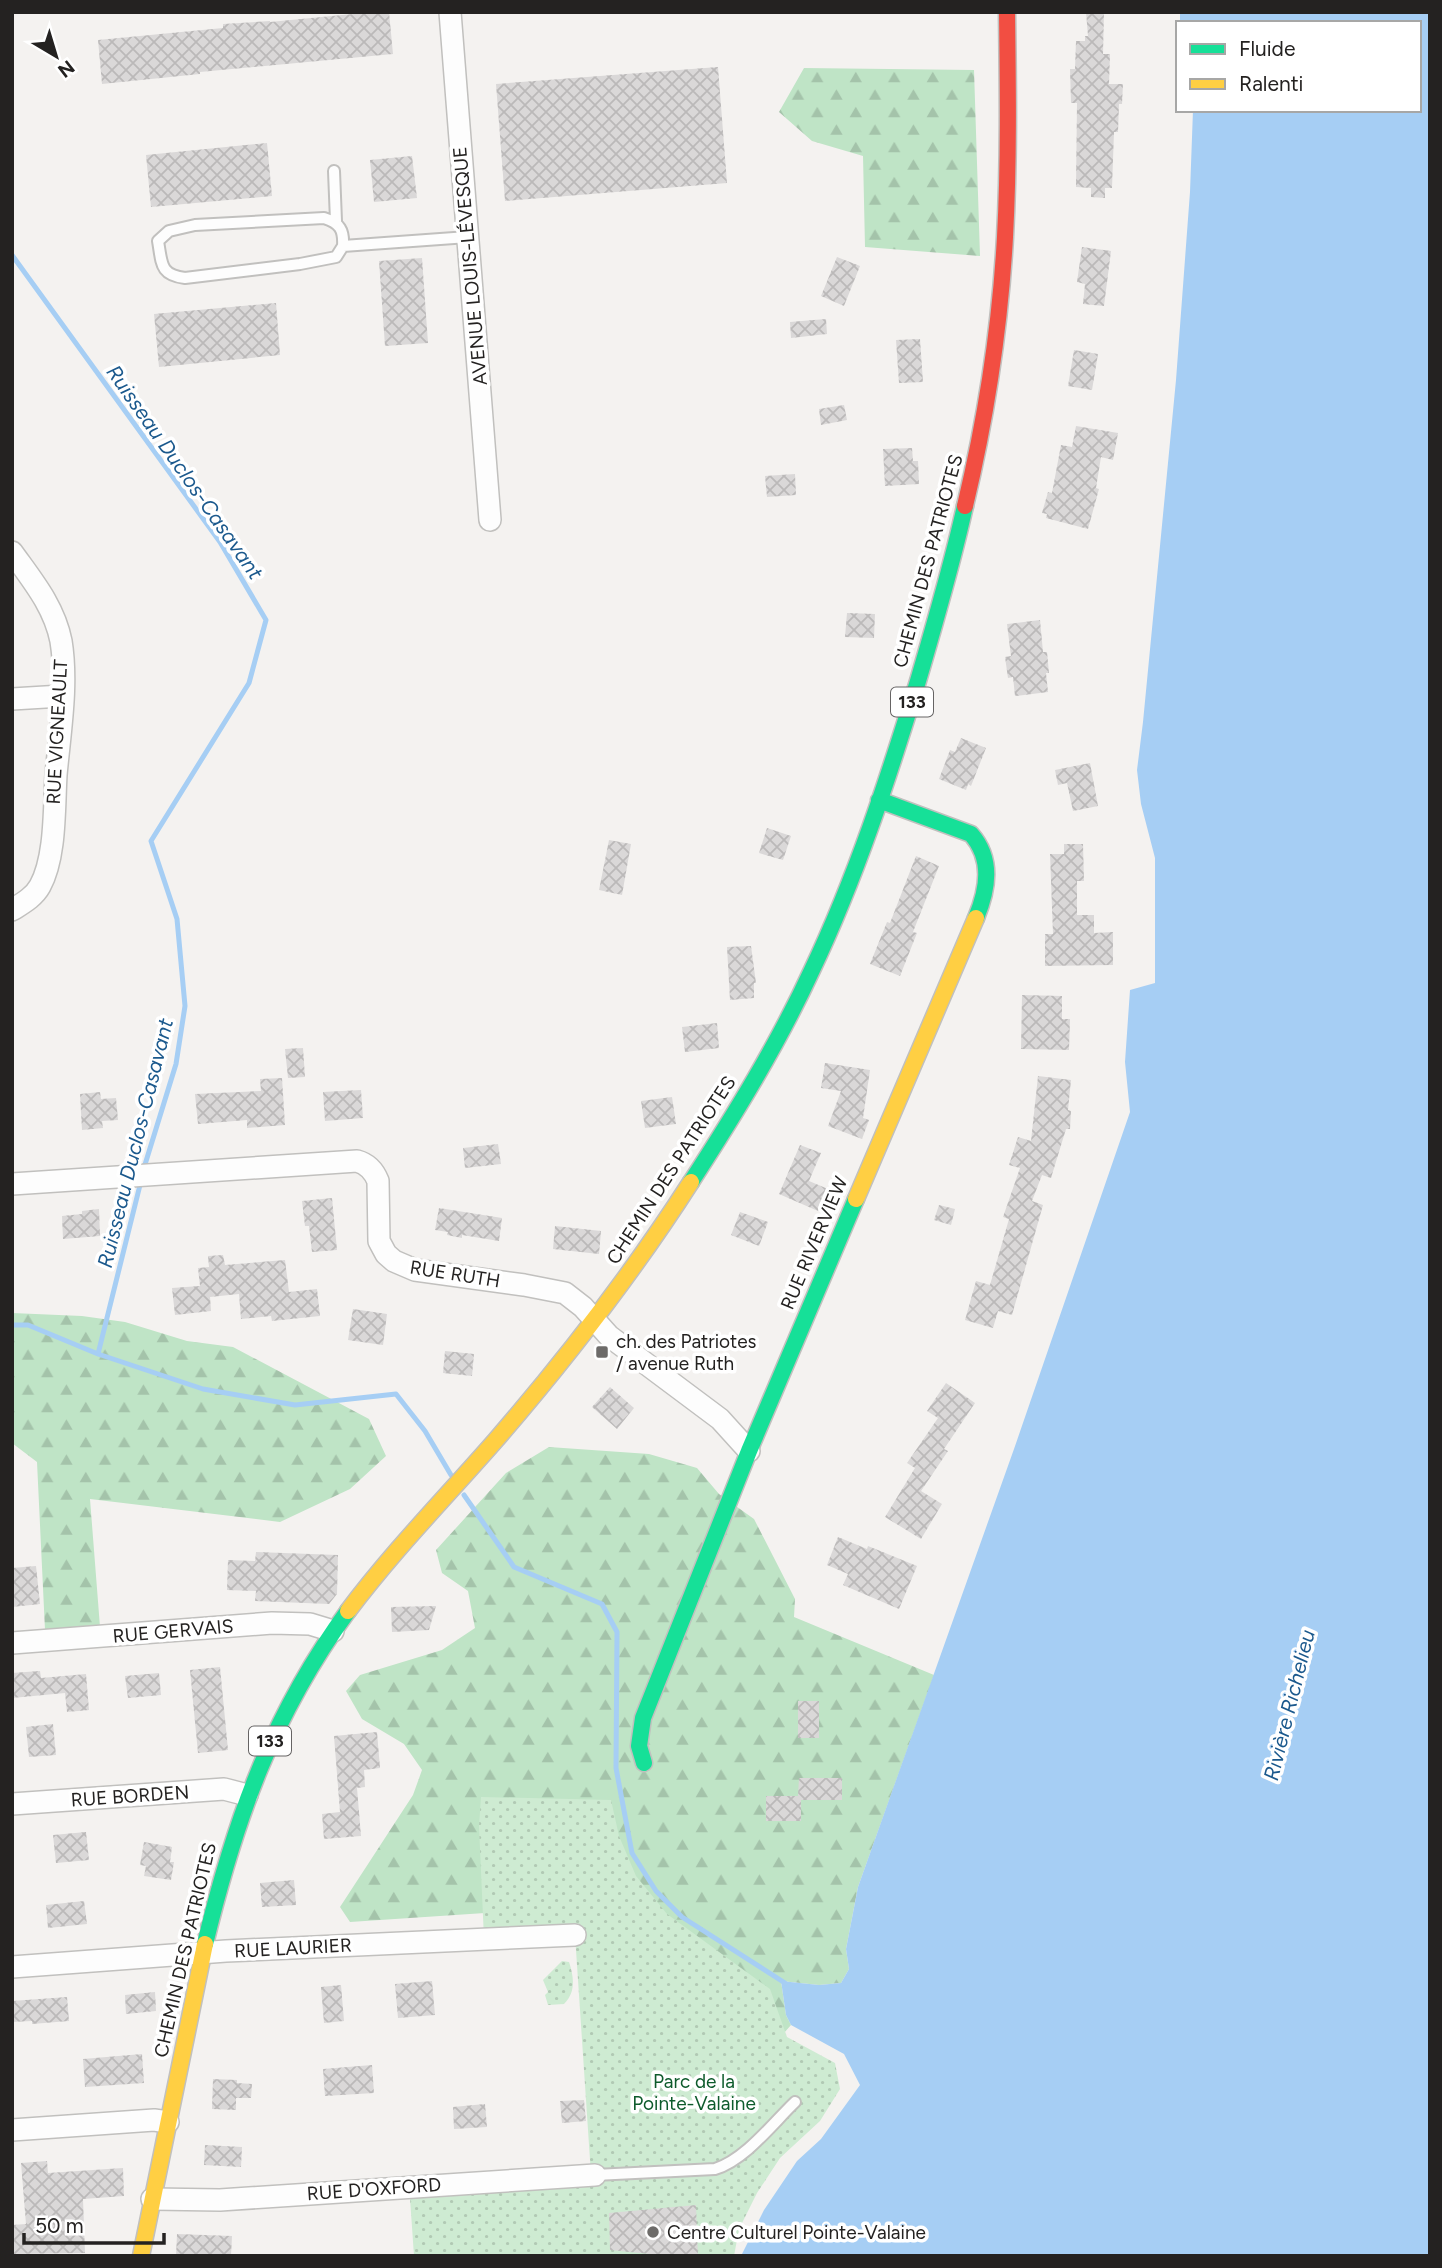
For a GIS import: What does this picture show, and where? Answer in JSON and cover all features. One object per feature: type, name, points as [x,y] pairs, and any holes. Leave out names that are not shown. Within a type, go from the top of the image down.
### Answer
[{"type":"main road","name":"CHEMIN DES PATRIOTES","points":[[141,2256],[203,1953],[227,1856],[247,1795],[288,1705],[333,1632],[373,1578],[529,1401],[594,1321],[687,1188],[774,1047],[834,923],[907,718],[956,552],[974,477],[989,393],[1005,237],[1007,12]]},
{"type":"main road","name":"RUE RIVERVIEW","points":[[644,1763],[638,1751],[643,1718],[749,1451],[983,901],[988,870],[984,853],[971,834],[879,800]]},
{"type":"street","name":"AVENUE LOUIS-LÉVESQUE","points":[[450,12],[490,520]]},
{"type":"street","name":"RUE VIGNEAULT","points":[[12,552],[42,593],[52,614],[61,640],[64,680],[51,845],[45,873],[40,887],[30,898],[12,910]]},
{"type":"street","points":[[12,699],[62,696]]},
{"type":"street","name":"RUE RUTH","points":[[12,1184],[357,1161],[364,1163],[378,1181],[379,1241],[386,1254],[394,1261],[415,1270],[565,1293],[583,1307],[608,1336],[720,1419],[749,1451]]},
{"type":"street","name":"RUE GERVAIS","points":[[12,1643],[272,1623],[310,1624],[333,1632]]},
{"type":"street","name":"RUE BORDEN","points":[[12,1804],[224,1789],[247,1795]]},
{"type":"street","name":"RUE LAURIER","points":[[12,1967],[203,1953],[575,1935]]},
{"type":"street","points":[[12,2130],[154,2120],[168,2122]]},
{"type":"street","name":"RUE D'OXFORD","points":[[152,2199],[220,2200],[596,2175]]},
{"type":"lane","points":[[334,172],[336,222]]},
{"type":"lane","points":[[324,218],[336,222],[344,232],[343,246],[336,257],[185,278],[172,276],[162,267],[159,242],[169,231],[195,225],[324,218]]},
{"type":"lane","points":[[343,246],[468,237]]},
{"type":"lane","points":[[596,2175],[715,2169],[727,2165],[740,2156],[795,2102]]},
{"type":"green space","points":[[804,68],[974,70],[980,256],[865,247],[863,156],[812,141],[779,112]]},
{"type":"green space","points":[[12,1313],[82,1316],[125,1322],[187,1341],[233,1347],[369,1419],[386,1456],[350,1489],[280,1522],[90,1499],[100,1627],[45,1630],[37,1462],[12,1443]]},
{"type":"green space","points":[[549,1447],[649,1454],[697,1468],[719,1494],[754,1519],[795,1599],[794,1617],[934,1675],[858,1887],[846,1949],[849,1969],[841,1983],[819,1985],[781,1981],[786,2015],[791,2025],[770,2049],[645,1976],[500,1912],[350,1922],[340,1907],[413,1795],[422,1770],[404,1744],[362,1719],[346,1691],[360,1675],[442,1650],[475,1628],[468,1591],[442,1573],[436,1550],[506,1473]]},
{"type":"green space","name":"Parc de la Pointe-Valaine","points":[[481,1797],[611,1800],[619,1836],[636,1876],[667,1914],[770,1989],[787,2037],[835,2063],[840,2089],[820,2121],[780,2158],[757,2193],[739,2229],[734,2256],[414,2256],[409,2184],[591,2175],[575,1935],[484,1939],[479,1826]]},
{"type":"green space","points":[[562,1961],[569,1962],[573,1979],[571,1994],[564,2004],[548,2005],[545,1995],[548,1992],[543,1980]]},
{"type":"water","name":"Rivière Richelieu","points":[[1180,12],[1430,12],[1430,2256],[741,2256],[764,2210],[797,2161],[821,2139],[860,2085],[844,2054],[791,2025],[786,2015],[781,1981],[819,1985],[841,1983],[849,1969],[846,1949],[858,1887],[1014,1449],[1130,1112],[1125,1062],[1130,990],[1155,983],[1155,858],[1141,804],[1137,770],[1176,380],[1190,192],[1193,112],[1421,112],[1421,21],[1180,21]]},
{"type":"building","points":[[389,12],[393,54],[102,84],[98,40],[223,28],[223,24]]},
{"type":"building","points":[[1086,12],[1104,12],[1103,54],[1110,54],[1109,84],[1123,84],[1118,132],[1114,132],[1112,188],[1105,188],[1105,198],[1091,197],[1091,188],[1076,187],[1077,103],[1071,103],[1070,69],[1075,69],[1076,41],[1085,41],[1085,36],[1088,36]]},
{"type":"building","points":[[718,67],[727,183],[505,201],[496,84]]},
{"type":"building","points":[[267,143],[272,196],[151,207],[146,155]]},
{"type":"building","points":[[412,156],[417,198],[374,202],[370,160]]},
{"type":"building","points":[[1082,247],[1111,251],[1104,306],[1083,304],[1085,284],[1077,282]]},
{"type":"building","points":[[837,257],[860,266],[844,306],[821,296]]},
{"type":"building","points":[[422,258],[428,343],[385,346],[379,261]]},
{"type":"building","points":[[276,303],[280,355],[159,367],[154,314]]},
{"type":"building","points":[[826,319],[827,334],[791,338],[790,322]]},
{"type":"building","points":[[920,339],[923,382],[899,383],[896,340]]},
{"type":"building","points":[[1074,350],[1098,354],[1092,390],[1068,386]]},
{"type":"building","points":[[844,405],[847,420],[821,425],[819,409]]},
{"type":"building","points":[[1076,426],[1118,433],[1113,460],[1101,457],[1096,488],[1099,489],[1088,529],[1046,518],[1047,514],[1042,513],[1048,492],[1052,493],[1061,445],[1072,447]]},
{"type":"building","points":[[912,448],[913,461],[918,461],[919,484],[885,486],[883,449]]},
{"type":"building","points":[[795,474],[796,495],[767,497],[765,476]]},
{"type":"building","points":[[847,613],[875,614],[874,638],[845,637]]},
{"type":"building","points":[[1040,620],[1043,652],[1047,652],[1048,692],[1015,696],[1013,677],[1008,678],[1005,657],[1011,656],[1007,624]]},
{"type":"building","points":[[961,738],[986,748],[971,786],[968,784],[966,790],[939,779],[950,750],[955,752]]},
{"type":"building","points":[[1090,763],[1098,806],[1073,811],[1067,783],[1058,785],[1055,770]]},
{"type":"building","points":[[767,828],[791,836],[783,860],[759,853]]},
{"type":"building","points":[[609,840],[631,844],[622,895],[599,890]]},
{"type":"building","points":[[1064,844],[1083,844],[1084,881],[1077,881],[1077,915],[1094,915],[1094,933],[1113,932],[1113,965],[1045,966],[1045,934],[1053,934],[1050,854],[1064,854]]},
{"type":"building","points":[[916,856],[939,866],[913,932],[917,933],[900,976],[870,964],[887,922],[890,923]]},
{"type":"building","points":[[751,946],[756,983],[754,998],[730,1000],[727,947]]},
{"type":"building","points":[[1022,995],[1062,996],[1062,1019],[1070,1019],[1069,1050],[1021,1049]]},
{"type":"building","points":[[717,1023],[719,1048],[685,1052],[682,1027]]},
{"type":"building","points":[[303,1048],[305,1077],[288,1078],[285,1049]]},
{"type":"building","points":[[825,1063],[870,1070],[863,1118],[869,1120],[862,1139],[828,1126],[841,1091],[821,1088]]},
{"type":"building","points":[[1038,1076],[1071,1080],[1068,1110],[1071,1111],[1070,1129],[1066,1129],[1051,1178],[1042,1175],[1032,1201],[1043,1205],[1012,1315],[998,1311],[993,1328],[965,1320],[976,1281],[990,1285],[1009,1219],[1003,1217],[1020,1168],[1009,1165],[1018,1137],[1031,1141]]},
{"type":"building","points":[[282,1078],[285,1125],[247,1128],[247,1120],[198,1124],[195,1094],[261,1091],[260,1079]]},
{"type":"building","points":[[361,1090],[363,1118],[325,1121],[323,1092]]},
{"type":"building","points":[[100,1092],[101,1099],[116,1098],[118,1120],[102,1121],[103,1128],[82,1130],[80,1094]]},
{"type":"building","points":[[672,1097],[676,1124],[645,1128],[641,1101]]},
{"type":"building","points":[[498,1144],[501,1164],[465,1168],[463,1148]]},
{"type":"building","points":[[800,1145],[821,1153],[809,1181],[828,1189],[818,1211],[779,1194]]},
{"type":"building","points":[[332,1198],[337,1250],[312,1252],[302,1201]]},
{"type":"building","points":[[939,1205],[955,1209],[951,1225],[934,1220]]},
{"type":"building","points":[[439,1208],[502,1218],[499,1241],[462,1235],[462,1238],[435,1230]]},
{"type":"building","points":[[99,1209],[100,1236],[63,1239],[62,1216]]},
{"type":"building","points":[[740,1212],[768,1222],[759,1246],[731,1235]]},
{"type":"building","points":[[555,1226],[601,1231],[599,1254],[553,1249]]},
{"type":"building","points":[[223,1255],[225,1265],[285,1260],[289,1292],[317,1289],[320,1316],[272,1321],[271,1316],[241,1319],[239,1294],[210,1297],[211,1311],[175,1315],[172,1288],[200,1286],[198,1268],[209,1267],[208,1256]]},
{"type":"building","points":[[353,1309],[387,1314],[383,1345],[348,1340]]},
{"type":"building","points":[[445,1351],[474,1354],[472,1376],[443,1373]]},
{"type":"building","points":[[946,1383],[975,1403],[944,1449],[948,1451],[921,1491],[942,1504],[921,1539],[885,1517],[915,1468],[907,1463],[938,1418],[927,1411]]},
{"type":"building","points":[[610,1387],[634,1408],[617,1429],[592,1407]]},
{"type":"building","points":[[838,1537],[917,1566],[899,1609],[843,1585],[848,1574],[827,1565]]},
{"type":"building","points":[[256,1552],[338,1555],[337,1594],[329,1604],[255,1601],[256,1591],[227,1590],[228,1560],[255,1561]]},
{"type":"building","points":[[36,1566],[40,1604],[12,1607],[12,1568]]},
{"type":"building","points":[[436,1606],[429,1630],[392,1632],[391,1607]]},
{"type":"building","points":[[220,1667],[228,1750],[198,1753],[190,1670]]},
{"type":"building","points":[[40,1671],[41,1678],[86,1674],[89,1710],[67,1712],[65,1693],[12,1698],[12,1673]]},
{"type":"building","points":[[159,1673],[161,1695],[128,1698],[125,1676]]},
{"type":"building","points":[[798,1701],[819,1701],[819,1738],[798,1738]]},
{"type":"building","points":[[53,1724],[56,1755],[29,1757],[26,1727]]},
{"type":"building","points":[[377,1732],[380,1768],[364,1770],[365,1787],[357,1788],[361,1836],[324,1839],[322,1814],[340,1812],[334,1736]]},
{"type":"building","points":[[799,1778],[842,1778],[842,1800],[801,1800],[801,1821],[766,1821],[766,1796],[798,1796]]},
{"type":"building","points":[[86,1832],[89,1860],[56,1863],[53,1835]]},
{"type":"building","points":[[144,1842],[172,1847],[170,1862],[174,1862],[171,1880],[144,1876],[146,1866],[140,1865]]},
{"type":"building","points":[[294,1880],[296,1905],[262,1907],[260,1883]]},
{"type":"building","points":[[84,1901],[87,1924],[48,1928],[46,1905]]},
{"type":"building","points":[[432,1981],[435,2015],[398,2018],[395,1984]]},
{"type":"building","points":[[341,1985],[344,2021],[324,2023],[321,1987]]},
{"type":"building","points":[[155,1992],[156,2011],[126,2014],[125,1995]]},
{"type":"building","points":[[67,1997],[69,2021],[32,2024],[32,2021],[12,2022],[12,2001]]},
{"type":"building","points":[[142,2054],[144,2083],[85,2087],[83,2059]]},
{"type":"building","points":[[372,2065],[374,2093],[325,2096],[323,2069]]},
{"type":"building","points":[[213,2079],[252,2084],[251,2098],[236,2098],[236,2110],[212,2109]]},
{"type":"building","points":[[584,2100],[586,2121],[562,2123],[560,2101]]},
{"type":"building","points":[[485,2104],[487,2127],[454,2129],[453,2107]]},
{"type":"building","points":[[205,2145],[242,2147],[241,2167],[204,2165]]},
{"type":"building","points":[[47,2161],[48,2173],[123,2168],[124,2196],[83,2199],[85,2253],[12,2254],[12,2225],[26,2224],[21,2163]]},
{"type":"building","name":"Centre Culturel Pointe-Valaine","points":[[696,2205],[698,2256],[610,2250],[609,2213]]},
{"type":"building","points":[[177,2234],[232,2236],[231,2256],[176,2256]]},
{"type":"waterway","name":"Ruisseau Duclos-Casavant","points":[[12,255],[220,542],[266,620],[249,683],[151,841],[177,919],[185,1006],[176,1064],[143,1171]]},
{"type":"waterway","name":"Ruisseau Duclos-Casavant","points":[[98,1354],[141,1181]]},
{"type":"waterway","points":[[12,1325],[28,1325],[98,1354],[203,1389],[295,1405],[396,1394],[425,1431],[451,1475]]},
{"type":"waterway","points":[[464,1495],[514,1567],[602,1604],[617,1632],[616,1768],[632,1853],[656,1891],[682,1917],[785,1983]]},
{"type":"traffic: fast","points":[[691,1182],[740,1105],[785,1025],[843,899],[907,718],[965,506]]},
{"type":"traffic: fast","points":[[879,800],[971,834],[983,854],[986,874],[976,918]]},
{"type":"traffic: fast","points":[[644,1763],[639,1746],[643,1718],[749,1451],[856,1199]]},
{"type":"traffic: fast","points":[[205,1944],[229,1854],[259,1770],[298,1689],[348,1611]]},
{"type":"traffic: slow","points":[[856,1199],[976,918]]},
{"type":"traffic: slow","points":[[348,1611],[573,1347],[622,1283],[691,1182]]},
{"type":"traffic: slow","points":[[141,2256],[205,1944]]},
{"type":"traffic: jam","points":[[965,506],[991,373],[1003,271],[1008,153],[1007,12]]},
{"type":"place","name":"ch. des Patriotes / avenue Ruth","points":[[602,1352]]},
{"type":"place","name":"Centre Culturel Pointe-Valaine","points":[[653,2232]]}]
